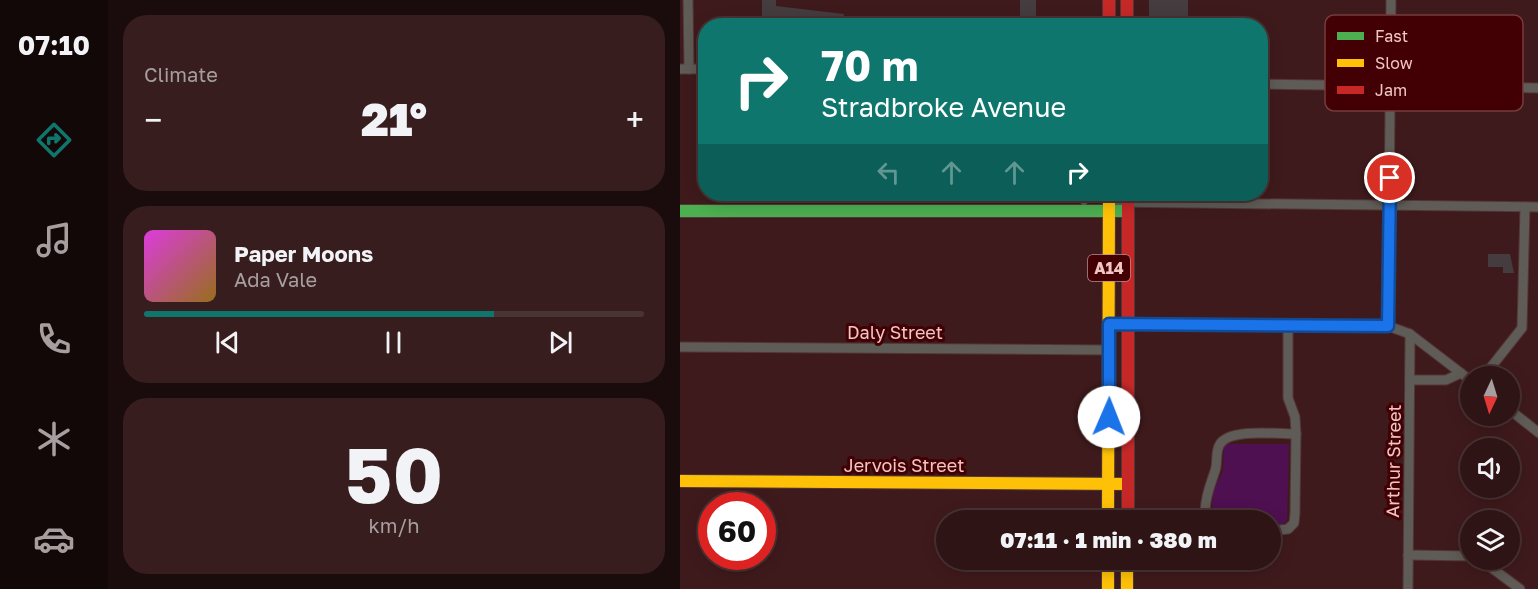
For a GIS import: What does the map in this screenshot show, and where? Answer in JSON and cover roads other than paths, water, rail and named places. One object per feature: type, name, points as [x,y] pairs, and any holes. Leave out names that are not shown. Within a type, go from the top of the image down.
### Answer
[{"type":"street","points":[[684,69],[688,0]]},
{"type":"street","points":[[1109,0],[1109,18]]},
{"type":"street","points":[[1127,0],[1127,18]]},
{"type":"street","points":[[1268,84],[1325,84]]},
{"type":"street","points":[[1523,88],[1538,88]]},
{"type":"street","points":[[1388,326],[1391,111]]},
{"type":"street","points":[[680,211],[1084,212],[1109,203],[1128,202],[1538,207]]},
{"type":"street","name":"A14","points":[[1128,202],[1126,324],[1128,510]]},
{"type":"street","name":"A14","points":[[1108,510],[1109,203]]},
{"type":"street","points":[[1492,366],[1522,328],[1525,207]]},
{"type":"street","points":[[1109,324],[1388,326],[1410,334],[1460,372]]},
{"type":"street","points":[[1281,530],[1289,529],[1294,523],[1296,434],[1295,417],[1288,398],[1288,325]]},
{"type":"street","name":"Arthur Street","points":[[1408,589],[1410,334]]},
{"type":"street","name":"Daly Street","points":[[680,347],[1110,350]]},
{"type":"street","points":[[1410,380],[1446,380],[1460,373]]},
{"type":"street","points":[[1520,418],[1538,433]]},
{"type":"street","points":[[1206,510],[1207,490],[1216,468],[1219,445],[1227,437],[1239,434],[1296,434]]},
{"type":"street","name":"Jervois Street","points":[[680,481],[1128,484]]},
{"type":"street","points":[[1408,555],[1460,556]]},
{"type":"street","points":[[1108,570],[1108,589]]},
{"type":"street","points":[[1127,570],[1127,589]]},
{"type":"street","points":[[1494,570],[1520,589]]},
{"type":"lane","points":[[1084,201],[1084,212]]}]
